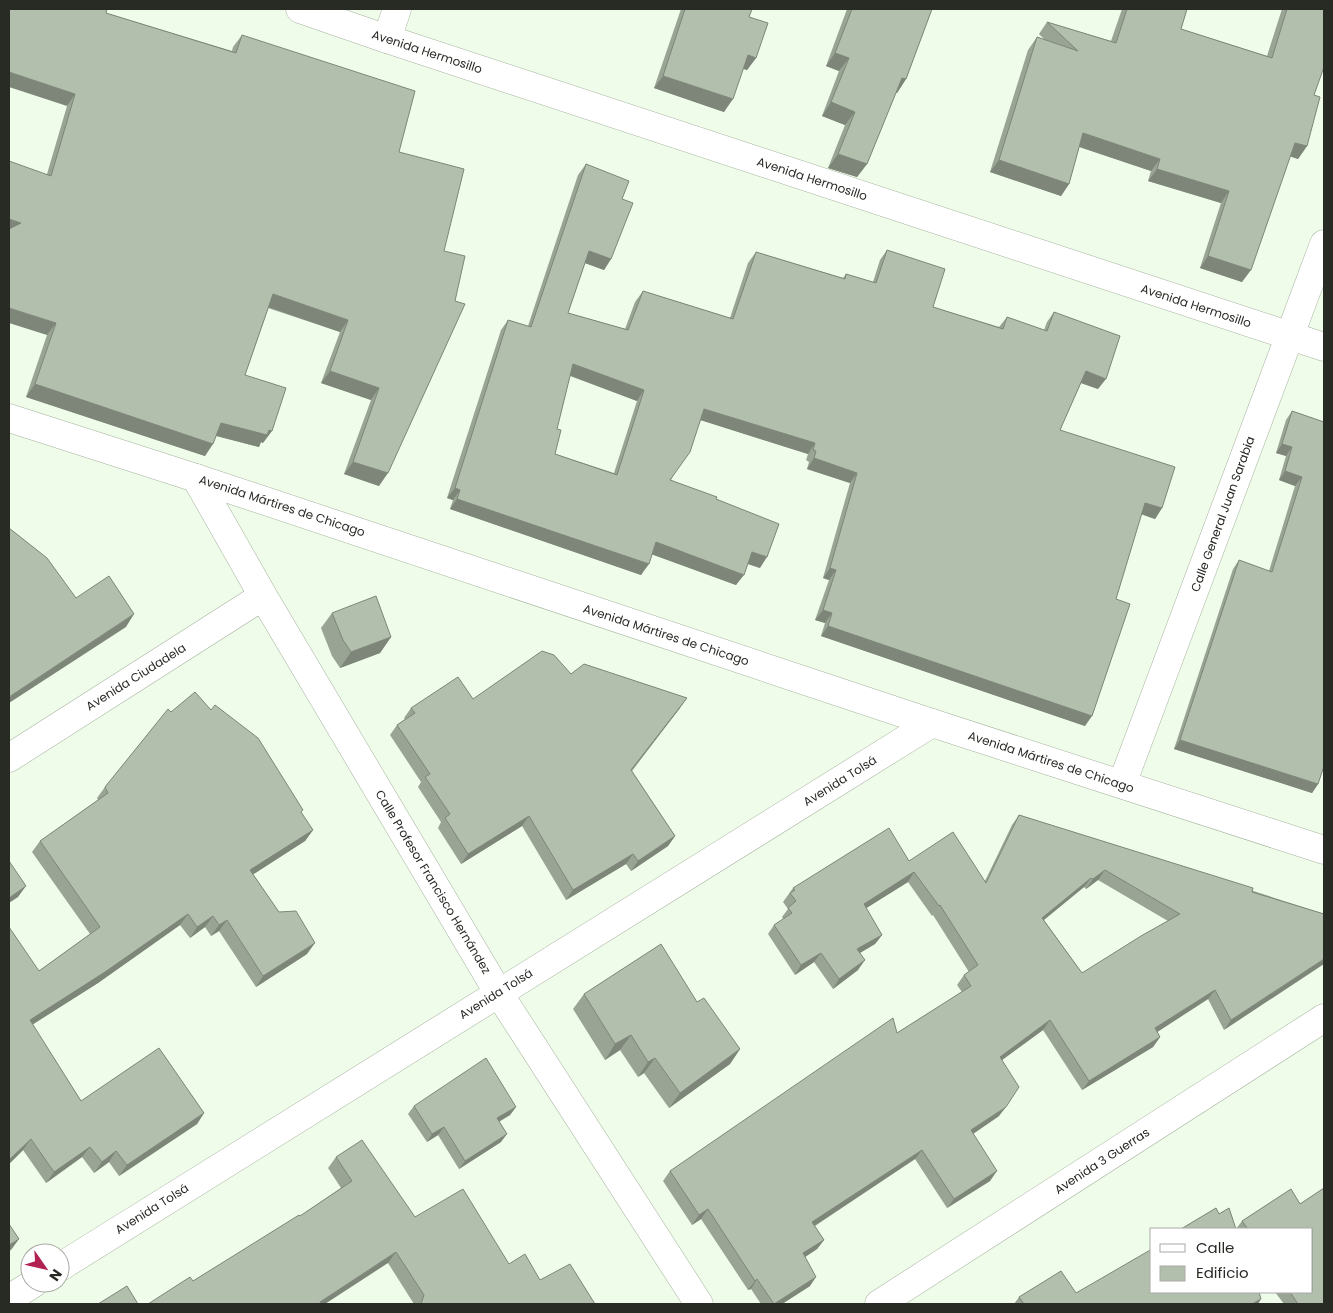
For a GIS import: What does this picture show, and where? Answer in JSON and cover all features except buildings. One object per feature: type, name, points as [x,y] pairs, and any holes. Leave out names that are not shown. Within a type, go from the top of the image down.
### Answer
[{"type":"street","name":"Avenida Hermosillo","points":[[300,9],[1324,348]]},
{"type":"street","points":[[387,39],[397,9]]},
{"type":"street","name":"Calle General Juan Sarabia","points":[[1122,784],[1324,244]]},
{"type":"street","name":"Avenida Mártires de Chicago","points":[[9,418],[196,478],[932,723],[1324,850]]},
{"type":"street","name":"Calle Profesor Francisco Hernández","points":[[196,478],[263,596],[498,992],[699,1304]]},
{"type":"street","name":"Avenida Ciudadela","points":[[9,758],[263,596]]},
{"type":"street","name":"Avenida Tolsá","points":[[70,1261],[932,723]]},
{"type":"street","name":"Avenida 3 Guerras","points":[[879,1304],[1324,1018]]},
{"type":"street","points":[[9,1299],[20,1292]]}]
